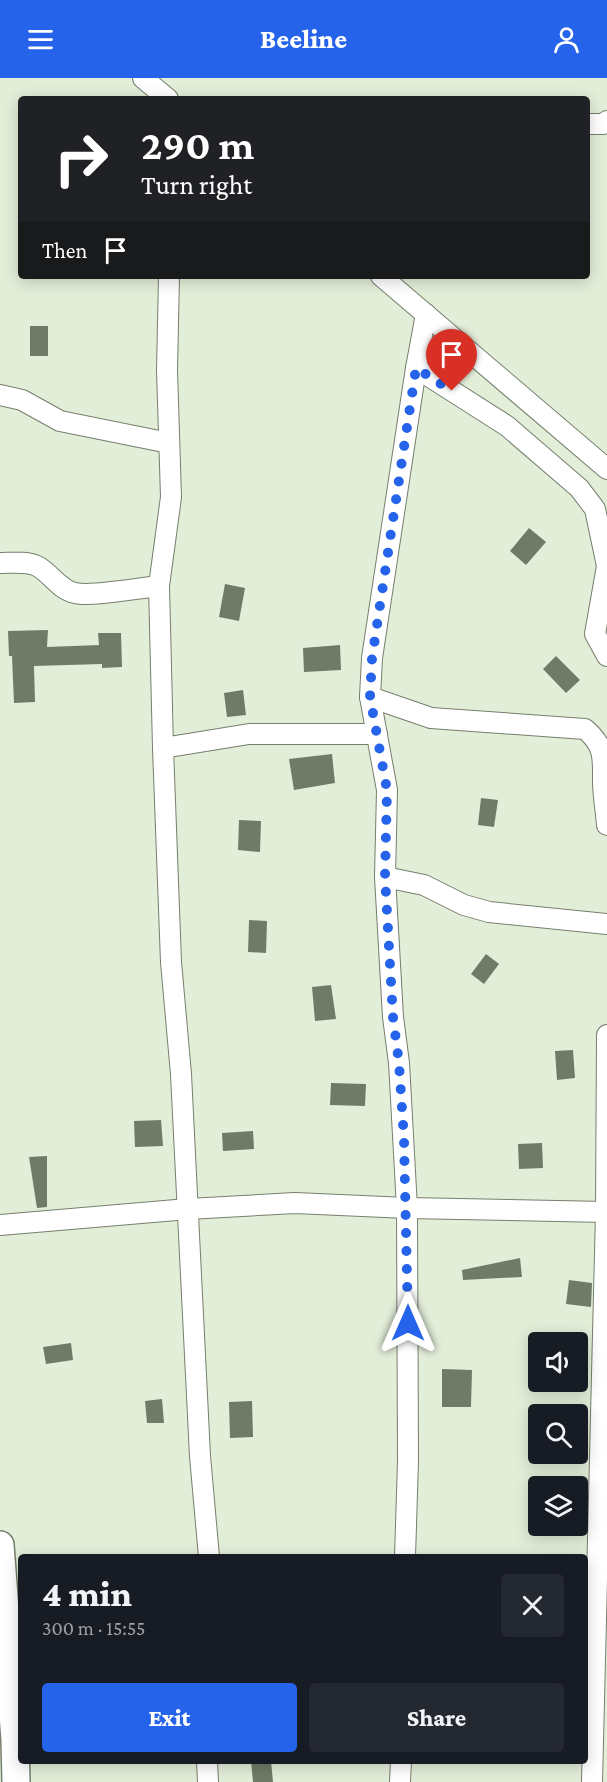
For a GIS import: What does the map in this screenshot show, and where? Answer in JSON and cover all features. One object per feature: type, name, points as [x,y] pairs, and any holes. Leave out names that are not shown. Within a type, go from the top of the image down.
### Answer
[{"type":"main road","points":[[0,1545],[15,1740],[16,1782]]},
{"type":"street","points":[[143,78],[163,96]]},
{"type":"street","points":[[590,124],[603,124],[607,121]]},
{"type":"street","points":[[169,279],[167,370],[171,497],[159,586],[163,748],[171,962],[181,1074],[200,1456],[209,1554]]},
{"type":"street","points":[[385,279],[607,469]]},
{"type":"street","points":[[405,1554],[408,1461],[407,1208],[400,1074],[393,1017],[385,877],[387,790],[370,697],[372,658],[426,314]]},
{"type":"street","points":[[416,368],[507,426],[579,488],[595,509],[603,538],[607,566],[595,634],[607,656]]},
{"type":"street","points":[[0,395],[22,400],[60,421],[169,443]]},
{"type":"street","points":[[0,563],[35,564],[47,572],[58,584],[75,593],[102,593],[159,586]]},
{"type":"street","points":[[370,697],[431,718],[585,729],[593,735],[603,756],[607,825]]},
{"type":"street","points":[[163,748],[249,734],[377,734]]},
{"type":"street","points":[[385,877],[424,885],[464,905],[489,912],[607,924]]},
{"type":"street","points":[[592,1782],[607,1212],[607,1035]]},
{"type":"street","points":[[0,1225],[188,1209],[295,1203],[607,1212]]},
{"type":"street","points":[[207,1764],[208,1782]]},
{"type":"street","points":[[400,1782],[401,1764]]},
{"type":"building","points":[[30,326],[48,326],[48,356],[30,356]]},
{"type":"building","points":[[529,528],[546,542],[526,565],[510,551]]},
{"type":"building","points":[[225,584],[245,588],[239,621],[219,617]]},
{"type":"building","points":[[48,630],[47,647],[99,645],[98,633],[121,633],[122,667],[102,668],[102,664],[34,666],[35,702],[14,703],[12,656],[9,656],[8,631]]},
{"type":"building","points":[[340,645],[341,670],[304,672],[303,648]]},
{"type":"building","points":[[556,656],[580,680],[566,693],[543,669]]},
{"type":"building","points":[[243,690],[246,715],[227,717],[224,693]]},
{"type":"building","points":[[332,754],[335,783],[294,790],[289,759]]},
{"type":"building","points":[[481,798],[498,800],[494,827],[478,825]]},
{"type":"building","points":[[239,820],[261,821],[260,852],[238,850]]},
{"type":"building","points":[[249,920],[267,921],[266,953],[248,952]]},
{"type":"building","points":[[486,954],[499,964],[484,984],[471,974]]},
{"type":"building","points":[[331,985],[336,1019],[315,1021],[312,987]]},
{"type":"building","points":[[573,1050],[575,1078],[557,1080],[555,1051]]},
{"type":"building","points":[[331,1083],[366,1084],[365,1106],[330,1105]]},
{"type":"building","points":[[161,1120],[163,1146],[135,1147],[134,1121]]},
{"type":"building","points":[[253,1131],[254,1149],[223,1151],[222,1133]]},
{"type":"building","points":[[542,1143],[543,1168],[519,1169],[518,1144]]},
{"type":"building","points":[[47,1156],[47,1207],[37,1208],[29,1157]]},
{"type":"building","points":[[520,1258],[522,1277],[463,1280],[462,1270]]},
{"type":"building","points":[[569,1280],[592,1283],[591,1307],[566,1304]]},
{"type":"building","points":[[71,1343],[73,1360],[46,1364],[43,1347]]},
{"type":"building","points":[[442,1369],[472,1370],[471,1407],[442,1407]]},
{"type":"building","points":[[162,1399],[164,1423],[147,1423],[145,1401]]},
{"type":"building","points":[[252,1401],[253,1437],[230,1438],[229,1402]]},
{"type":"building","points":[[251,1764],[271,1764],[273,1782],[253,1782]]},
{"type":"route","points":[[408,1323],[404,1139],[399,1063],[393,1017],[385,877],[384,834],[387,790],[370,697],[372,658],[416,368],[452,391]]}]
